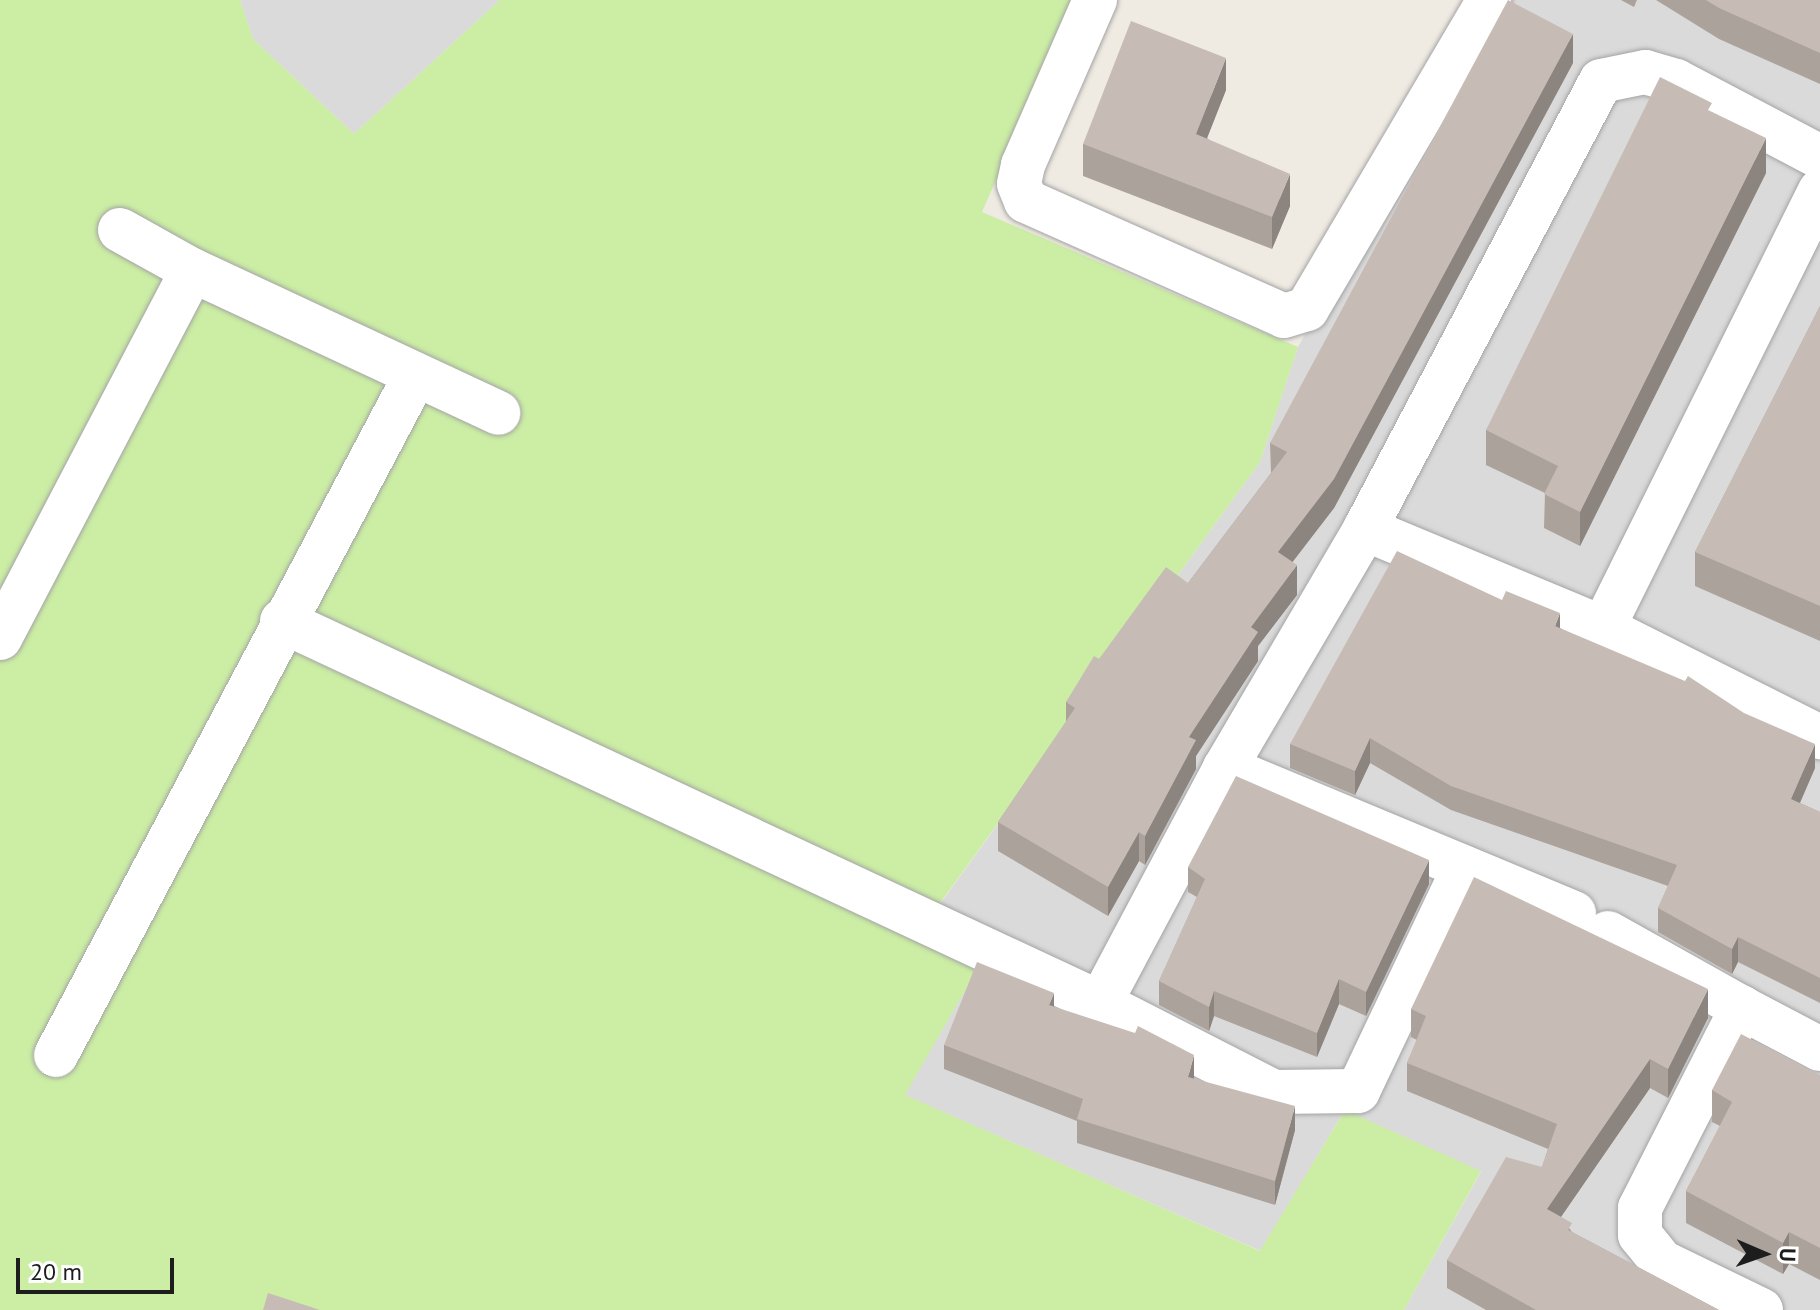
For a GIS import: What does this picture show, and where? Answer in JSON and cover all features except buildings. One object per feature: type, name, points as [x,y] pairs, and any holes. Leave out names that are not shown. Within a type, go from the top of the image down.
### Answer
[{"type":"street","points":[[1095,0],[1023,165],[1019,184],[1026,201],[1284,316],[1307,309],[1489,0]]},
{"type":"street","points":[[1100,1003],[1225,768],[1365,529],[1601,81],[1645,72],[1676,81],[1820,157]]},
{"type":"street","points":[[1603,628],[1820,191]]},
{"type":"street","points":[[120,230],[192,270],[498,413]]},
{"type":"street","points":[[0,638],[192,270]]},
{"type":"street","points":[[56,1055],[282,621],[415,376]]},
{"type":"street","points":[[1365,529],[1603,628],[1820,737]]},
{"type":"street","points":[[282,621],[1100,1003],[1274,1092],[1358,1091],[1464,868]]},
{"type":"street","points":[[1225,768],[1591,923],[1820,1049]]},
{"type":"street","points":[[1742,1008],[1640,1208],[1640,1235],[1662,1262],[1761,1310]]},
{"type":"shaded area","points":[[240,0],[500,0],[354,134],[253,39]]},
{"type":"shaded area","points":[[1494,0],[1820,0],[1820,1310],[1404,1310],[1481,1172],[1344,1111],[1261,1251],[904,1095],[991,945],[935,911],[1260,462],[1298,347]]},
{"type":"green space","points":[[0,0],[240,0],[253,39],[354,134],[500,0],[1075,0],[982,212],[1298,347],[1260,462],[935,910],[991,945],[905,1095],[1260,1251],[1345,1110],[1481,1171],[1404,1310],[0,1310]]}]
